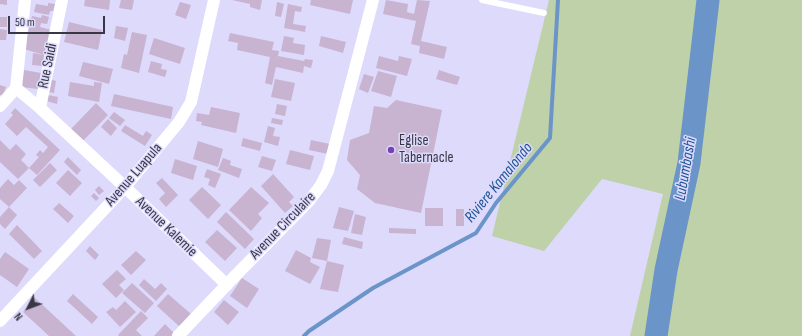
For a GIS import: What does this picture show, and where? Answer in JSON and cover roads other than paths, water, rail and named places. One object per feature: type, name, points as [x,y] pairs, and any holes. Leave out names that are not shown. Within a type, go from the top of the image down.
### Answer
[{"type":"street","points":[[0,106],[16,88],[25,0]]},
{"type":"street","name":"Rue Saidi","points":[[40,108],[62,0]]},
{"type":"street","name":"Avenue Luapula","points":[[0,321],[125,187],[179,122],[191,102],[214,0]]},
{"type":"street","name":"Avenue Circulaire","points":[[178,336],[309,201],[321,185],[328,171],[373,0]]},
{"type":"street","name":"Avenue Kalemie","points":[[16,88],[40,108],[125,187],[227,285]]},
{"type":"lane","points":[[482,0],[544,13]]},
{"type":"waterway","name":"Riviere Kamalondo","points":[[304,336],[309,331],[373,288],[476,233],[496,203],[550,138],[558,0]]},
{"type":"waterway","name":"Lubumbashi","points":[[656,336],[666,270],[689,163],[708,0]]},
{"type":"place","name":"Eglise Tabernacle","points":[[391,150]]}]
